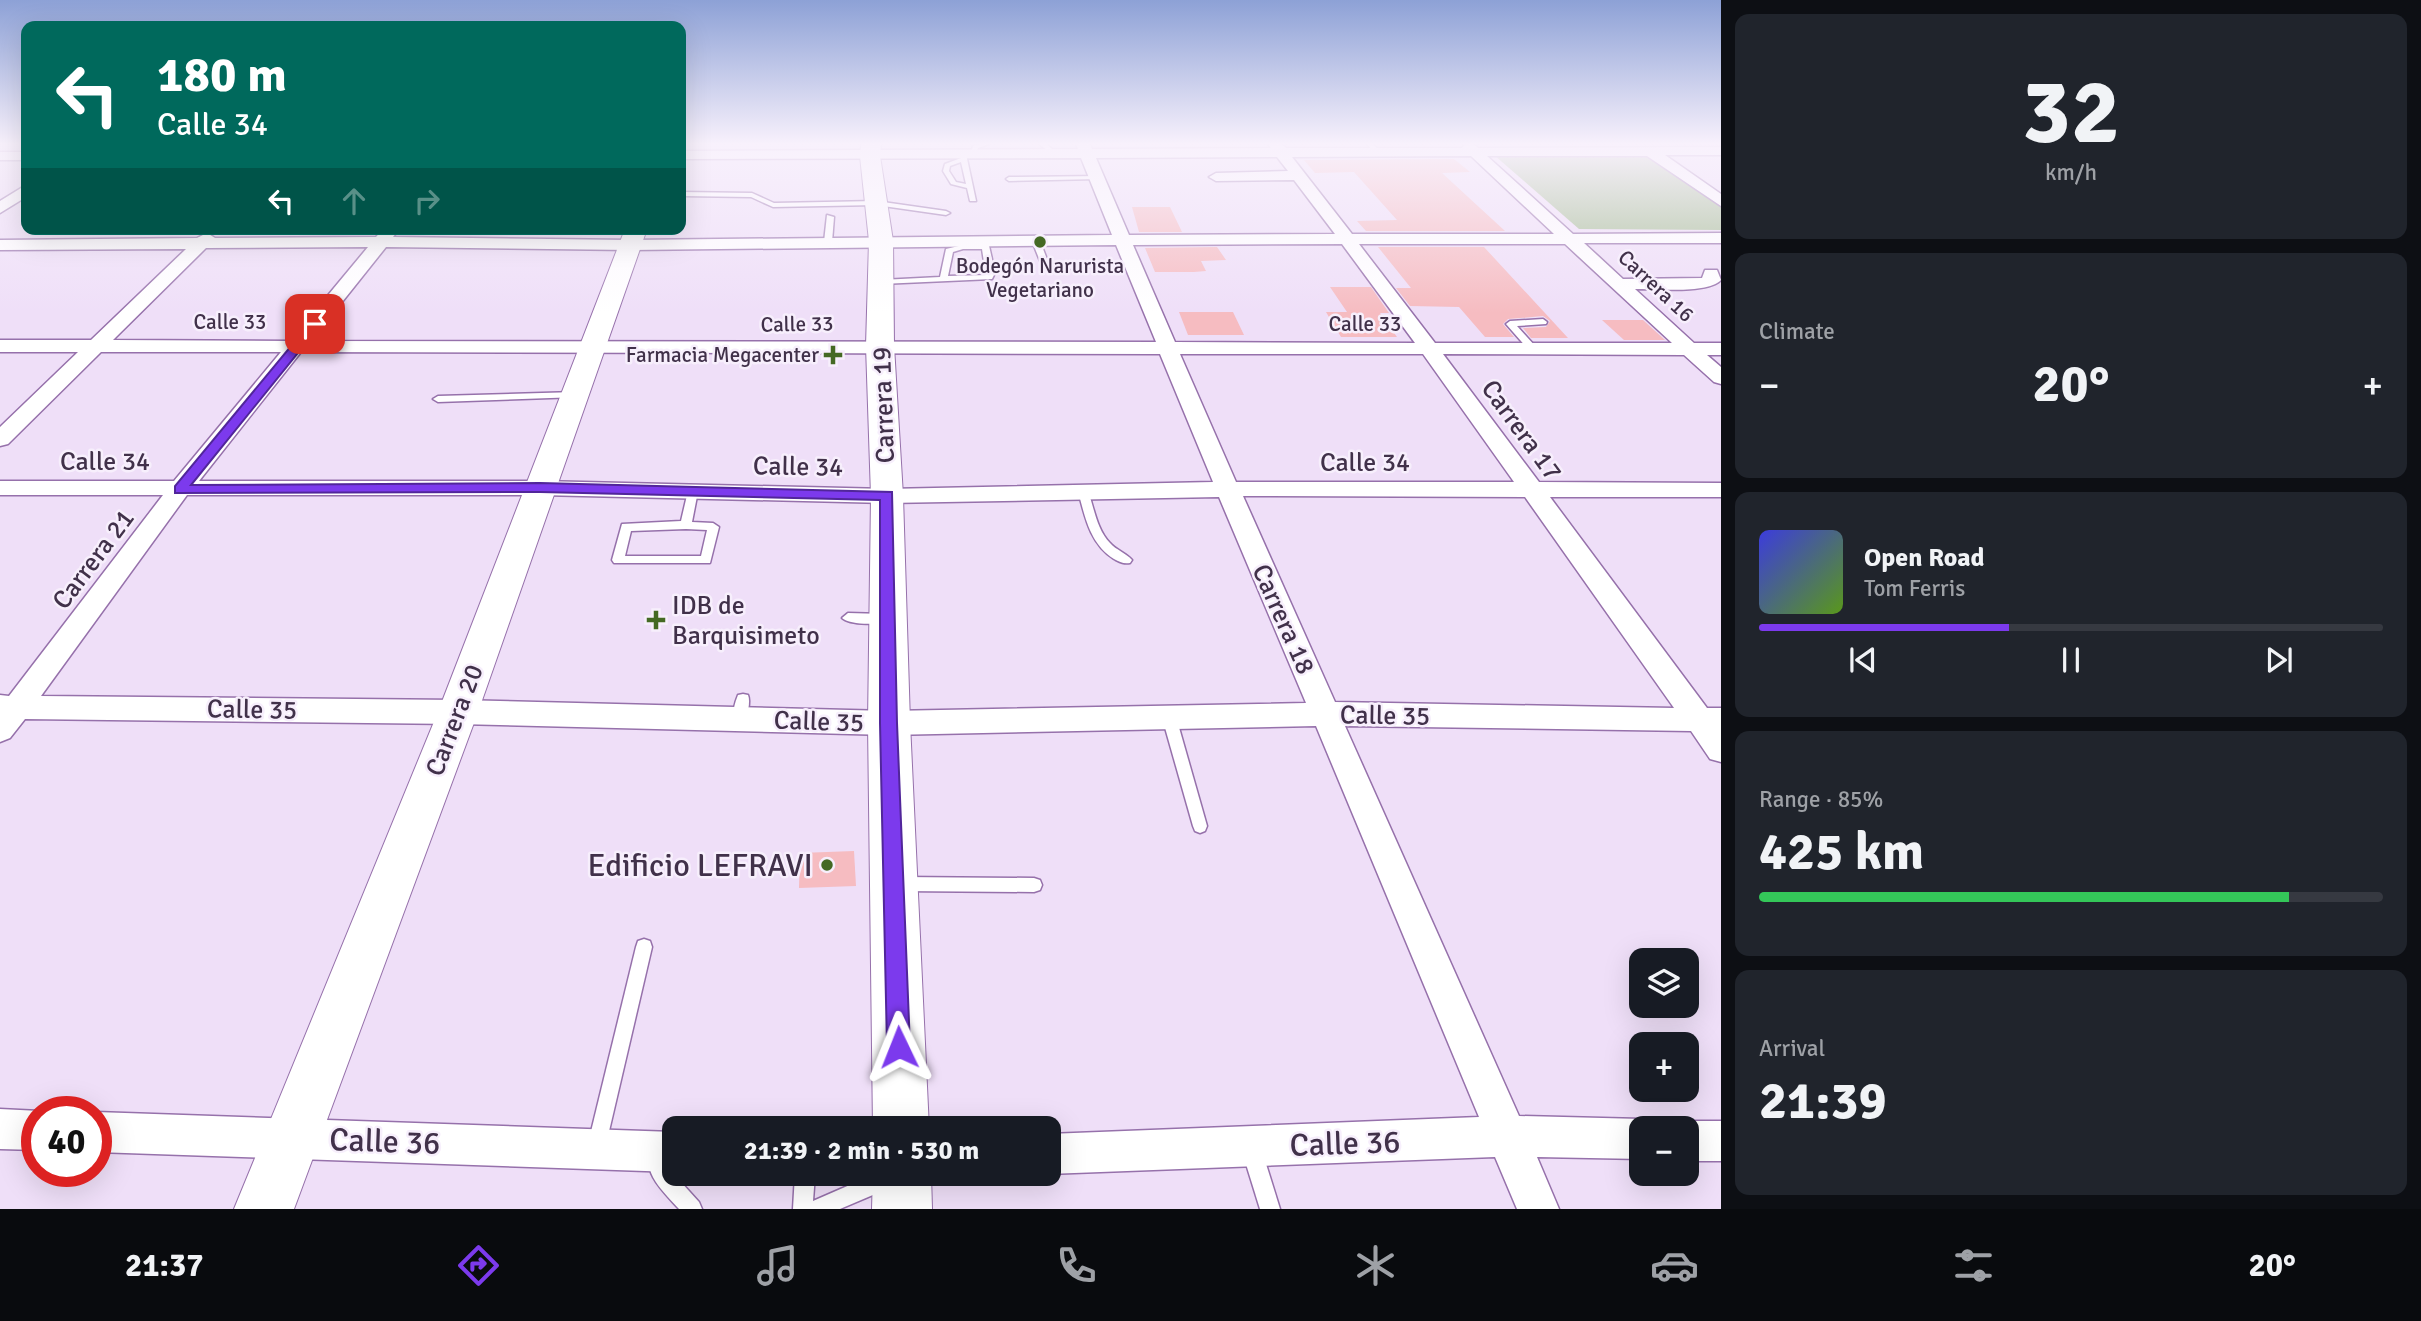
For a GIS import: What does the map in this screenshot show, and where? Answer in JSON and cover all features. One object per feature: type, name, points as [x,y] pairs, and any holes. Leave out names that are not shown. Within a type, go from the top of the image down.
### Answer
[{"type":"street","name":"Carrera 18","points":[[1105,200],[1226,489],[1327,714],[1538,1209]]},
{"type":"street","name":"Carrera 17","points":[[1318,200],[1531,491],[1710,719],[1721,750]]},
{"type":"street","name":"Carrera 16","points":[[1528,200],[1721,378]]},
{"type":"street","name":"Carrera 19","points":[[876,203],[881,241],[880,345],[887,496],[888,723],[901,1116]]},
{"type":"street","points":[[0,244],[209,236],[633,237],[985,244],[1120,240],[1721,238]]},
{"type":"street","points":[[0,439],[209,236]]},
{"type":"street","name":"Carrera 21","points":[[6,715],[180,489],[386,236]]},
{"type":"street","name":"Carrera 20","points":[[264,1209],[458,712],[594,349],[633,237]]},
{"type":"street","points":[[1620,284],[1704,283],[1712,280],[1711,274]]},
{"type":"street","name":"Calle 33","points":[[0,346],[299,345],[594,349],[880,345],[1721,348]]},
{"type":"street","name":"Calle 34","points":[[0,488],[540,488],[887,496],[1226,489],[1721,491]]},
{"type":"street","name":"Calle 35","points":[[6,715],[741,709],[888,723],[1327,714],[1710,719]]},
{"type":"street","points":[[0,1129],[21,1130]]},
{"type":"street","name":"Calle 36","points":[[112,1132],[662,1151]]},
{"type":"street","name":"Calle 36","points":[[1061,1154],[1508,1136],[1629,1139]]},
{"type":"street","points":[[1699,1141],[1721,1141]]},
{"type":"street","points":[[901,1186],[902,1209]]},
{"type":"lane","points":[[763,200],[773,205],[876,203],[946,213]]},
{"type":"lane","points":[[828,242],[830,217]]},
{"type":"lane","points":[[1036,241],[1045,264],[1084,268]]},
{"type":"lane","points":[[881,282],[943,280],[989,277],[991,273],[985,244],[949,251],[943,280]]},
{"type":"lane","points":[[1531,347],[1510,324],[1543,322]]},
{"type":"lane","points":[[438,399],[576,395]]},
{"type":"lane","points":[[686,526],[693,491]]},
{"type":"lane","points":[[1083,491],[1099,540],[1108,552],[1126,560]]},
{"type":"lane","points":[[686,526],[713,527],[706,561],[618,560],[626,527],[686,526]]},
{"type":"lane","points":[[848,618],[888,620]]},
{"type":"lane","points":[[1169,718],[1200,826]]},
{"type":"lane","points":[[894,884],[1034,885]]},
{"type":"lane","points":[[597,1148],[644,947]]},
{"type":"lane","points":[[1251,1147],[1270,1209]]},
{"type":"lane","points":[[671,1186],[692,1209]]},
{"type":"lane","points":[[803,1209],[804,1186]]},
{"type":"lane","points":[[817,1209],[872,1186]]},
{"type":"green space","points":[[1546,200],[1712,200],[1721,207],[1721,230],[1579,229]]},
{"type":"building","points":[[1379,200],[1472,200],[1505,231],[1366,231],[1357,221],[1397,220]]},
{"type":"building","points":[[1132,207],[1170,207],[1182,232],[1139,232]]},
{"type":"building","points":[[1217,247],[1226,260],[1201,261],[1206,271],[1194,272],[1155,272],[1145,248]]},
{"type":"building","points":[[1378,247],[1484,247],[1568,338],[1531,338],[1523,328],[1546,327],[1550,321],[1543,316],[1508,319],[1503,324],[1514,337],[1485,337],[1459,307],[1410,306],[1396,288],[1411,288]]},
{"type":"building","points":[[1330,287],[1371,287],[1389,313],[1380,313],[1397,337],[1341,337],[1326,312],[1347,312]]},
{"type":"building","points":[[1179,312],[1233,312],[1244,335],[1188,335]]},
{"type":"building","points":[[1602,320],[1643,320],[1665,340],[1624,340]]},
{"type":"building","name":"Edificio LEFRAVI","points":[[854,851],[856,886],[799,888],[800,853]]},
{"type":"place","name":"Bodegón Narurista Vegetariano","points":[[1040,242]]},
{"type":"place","name":"Farmacia Megacenter","points":[[833,355]]},
{"type":"place","name":"IDB de Barquisimeto","points":[[656,620]]},
{"type":"place","name":"Edificio LEFRAVI","points":[[827,865]]},
{"type":"route","points":[[315,324],[180,489],[540,488],[887,496],[888,723],[899,1047]]}]
